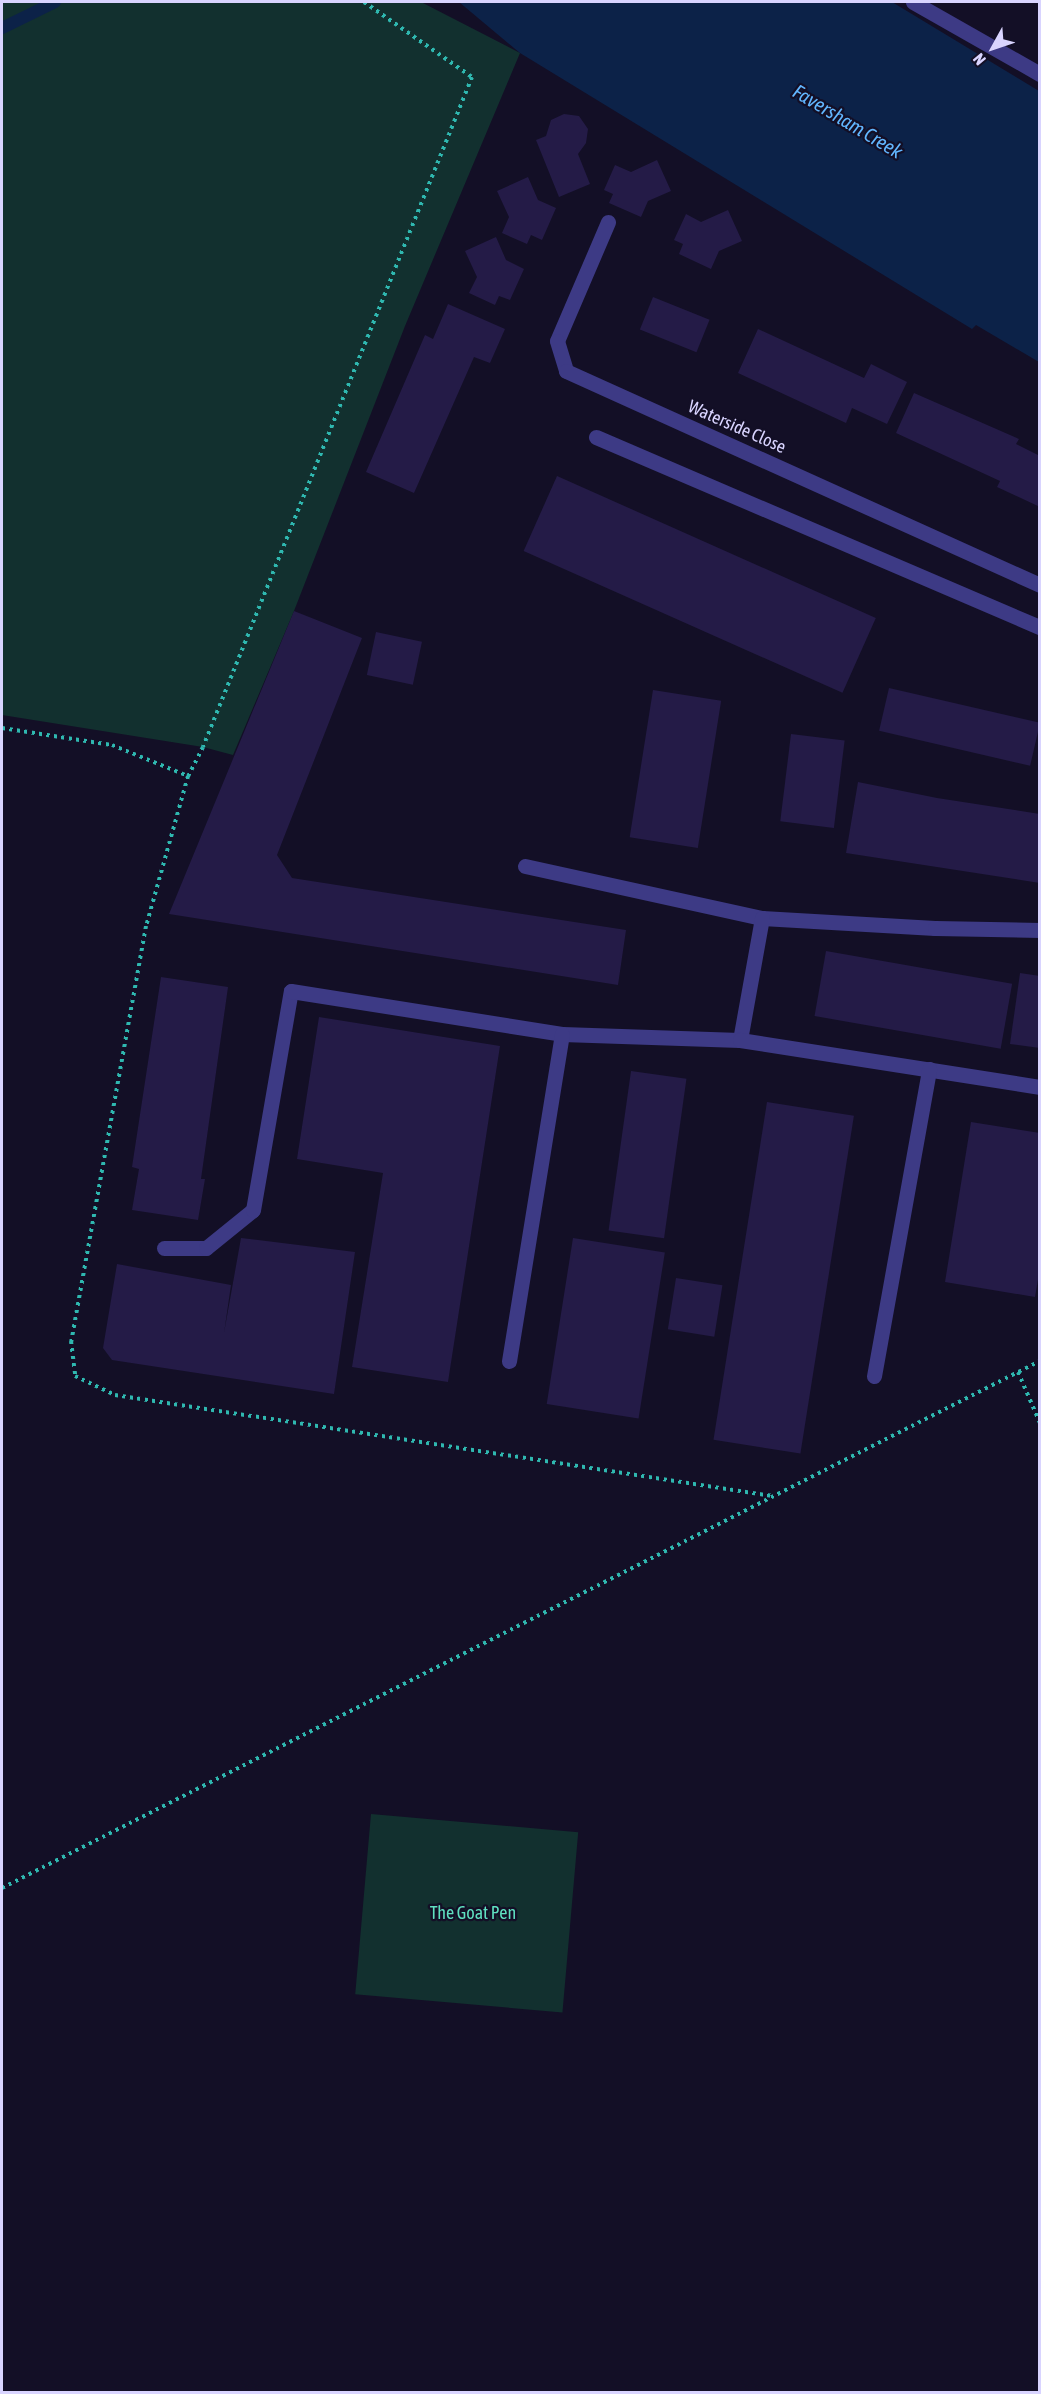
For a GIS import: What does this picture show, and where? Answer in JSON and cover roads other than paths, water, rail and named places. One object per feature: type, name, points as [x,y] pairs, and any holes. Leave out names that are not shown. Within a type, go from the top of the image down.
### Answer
[{"type":"street","points":[[913,2],[1040,74]]},
{"type":"street","name":"Waterside Close","points":[[608,222],[557,341],[566,371],[1040,585]]},
{"type":"street","points":[[596,436],[1040,627]]},
{"type":"street","points":[[525,866],[762,918],[935,928],[1040,930]]},
{"type":"street","points":[[740,1040],[762,918]]},
{"type":"street","points":[[164,1248],[206,1248],[253,1210],[291,991],[562,1034],[740,1040],[1040,1087]]},
{"type":"street","points":[[509,1361],[562,1034]]},
{"type":"street","points":[[874,1376],[929,1069]]},
{"type":"water","name":"Faversham Creek","points":[[459,2],[892,2],[1039,91],[1039,362],[976,325],[972,329],[520,53]]},
{"type":"waterway","points":[[2,28],[55,2]]},
{"type":"park label","name":"The Goat Pen","points":[[473,1913]]}]
